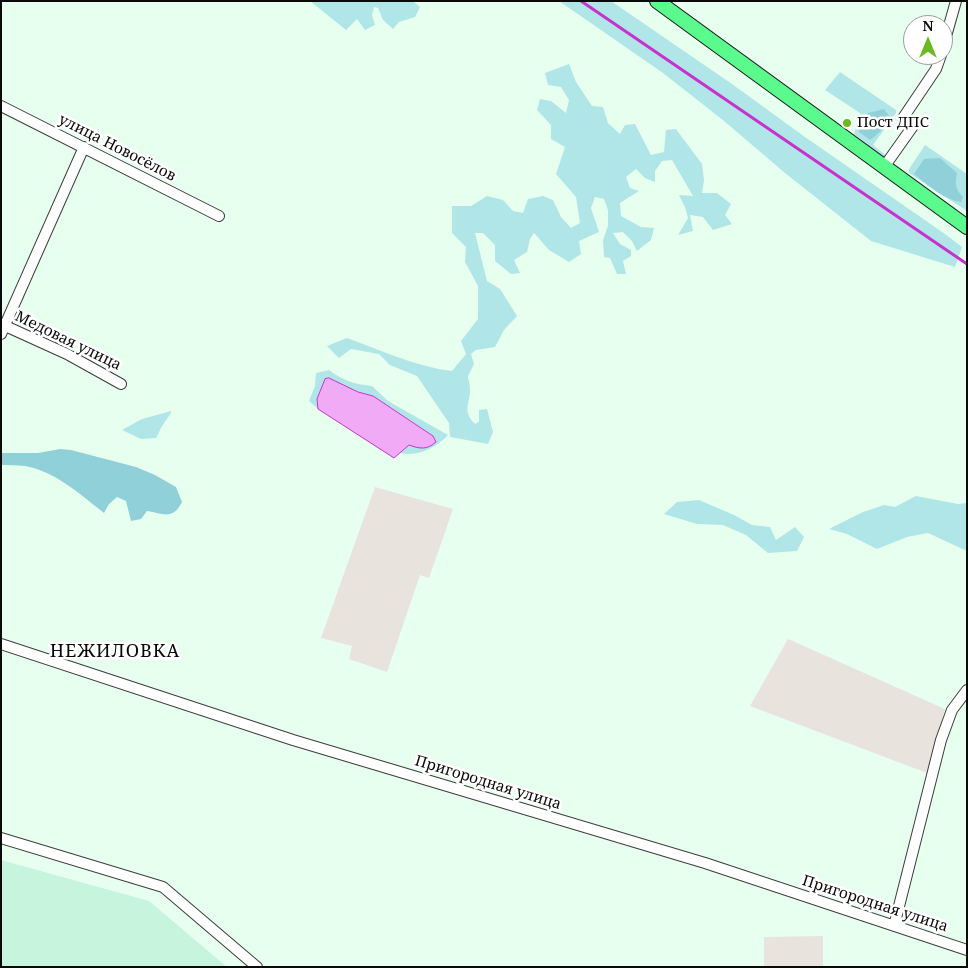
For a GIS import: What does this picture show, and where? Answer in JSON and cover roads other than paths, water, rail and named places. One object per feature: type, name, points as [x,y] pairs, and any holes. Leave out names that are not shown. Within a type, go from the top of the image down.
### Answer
[{"type":"main road","points":[[657,1],[967,227]]},
{"type":"street","points":[[952,15],[956,1]]},
{"type":"street","points":[[884,167],[913,126],[903,118],[937,65]]},
{"type":"street","name":"улица Новосёлов","points":[[1,106],[219,216]]},
{"type":"street","points":[[2,328],[84,147]]},
{"type":"street","name":"Медовая улица","points":[[2,328],[67,354],[121,384]]},
{"type":"street","name":"Пригородная улица","points":[[1,644],[293,740],[705,863],[967,950]]},
{"type":"street","points":[[894,926],[941,740],[952,710],[967,690]]},
{"type":"street","points":[[1,838],[163,887],[257,967]]},
{"type":"waterway","points":[[581,1],[967,264]]},
{"type":"place","name":"Пост ДПС","points":[[847,123]]},
{"type":"district","name":"НЕЖИЛОВКА","points":[[115,652]]}]
